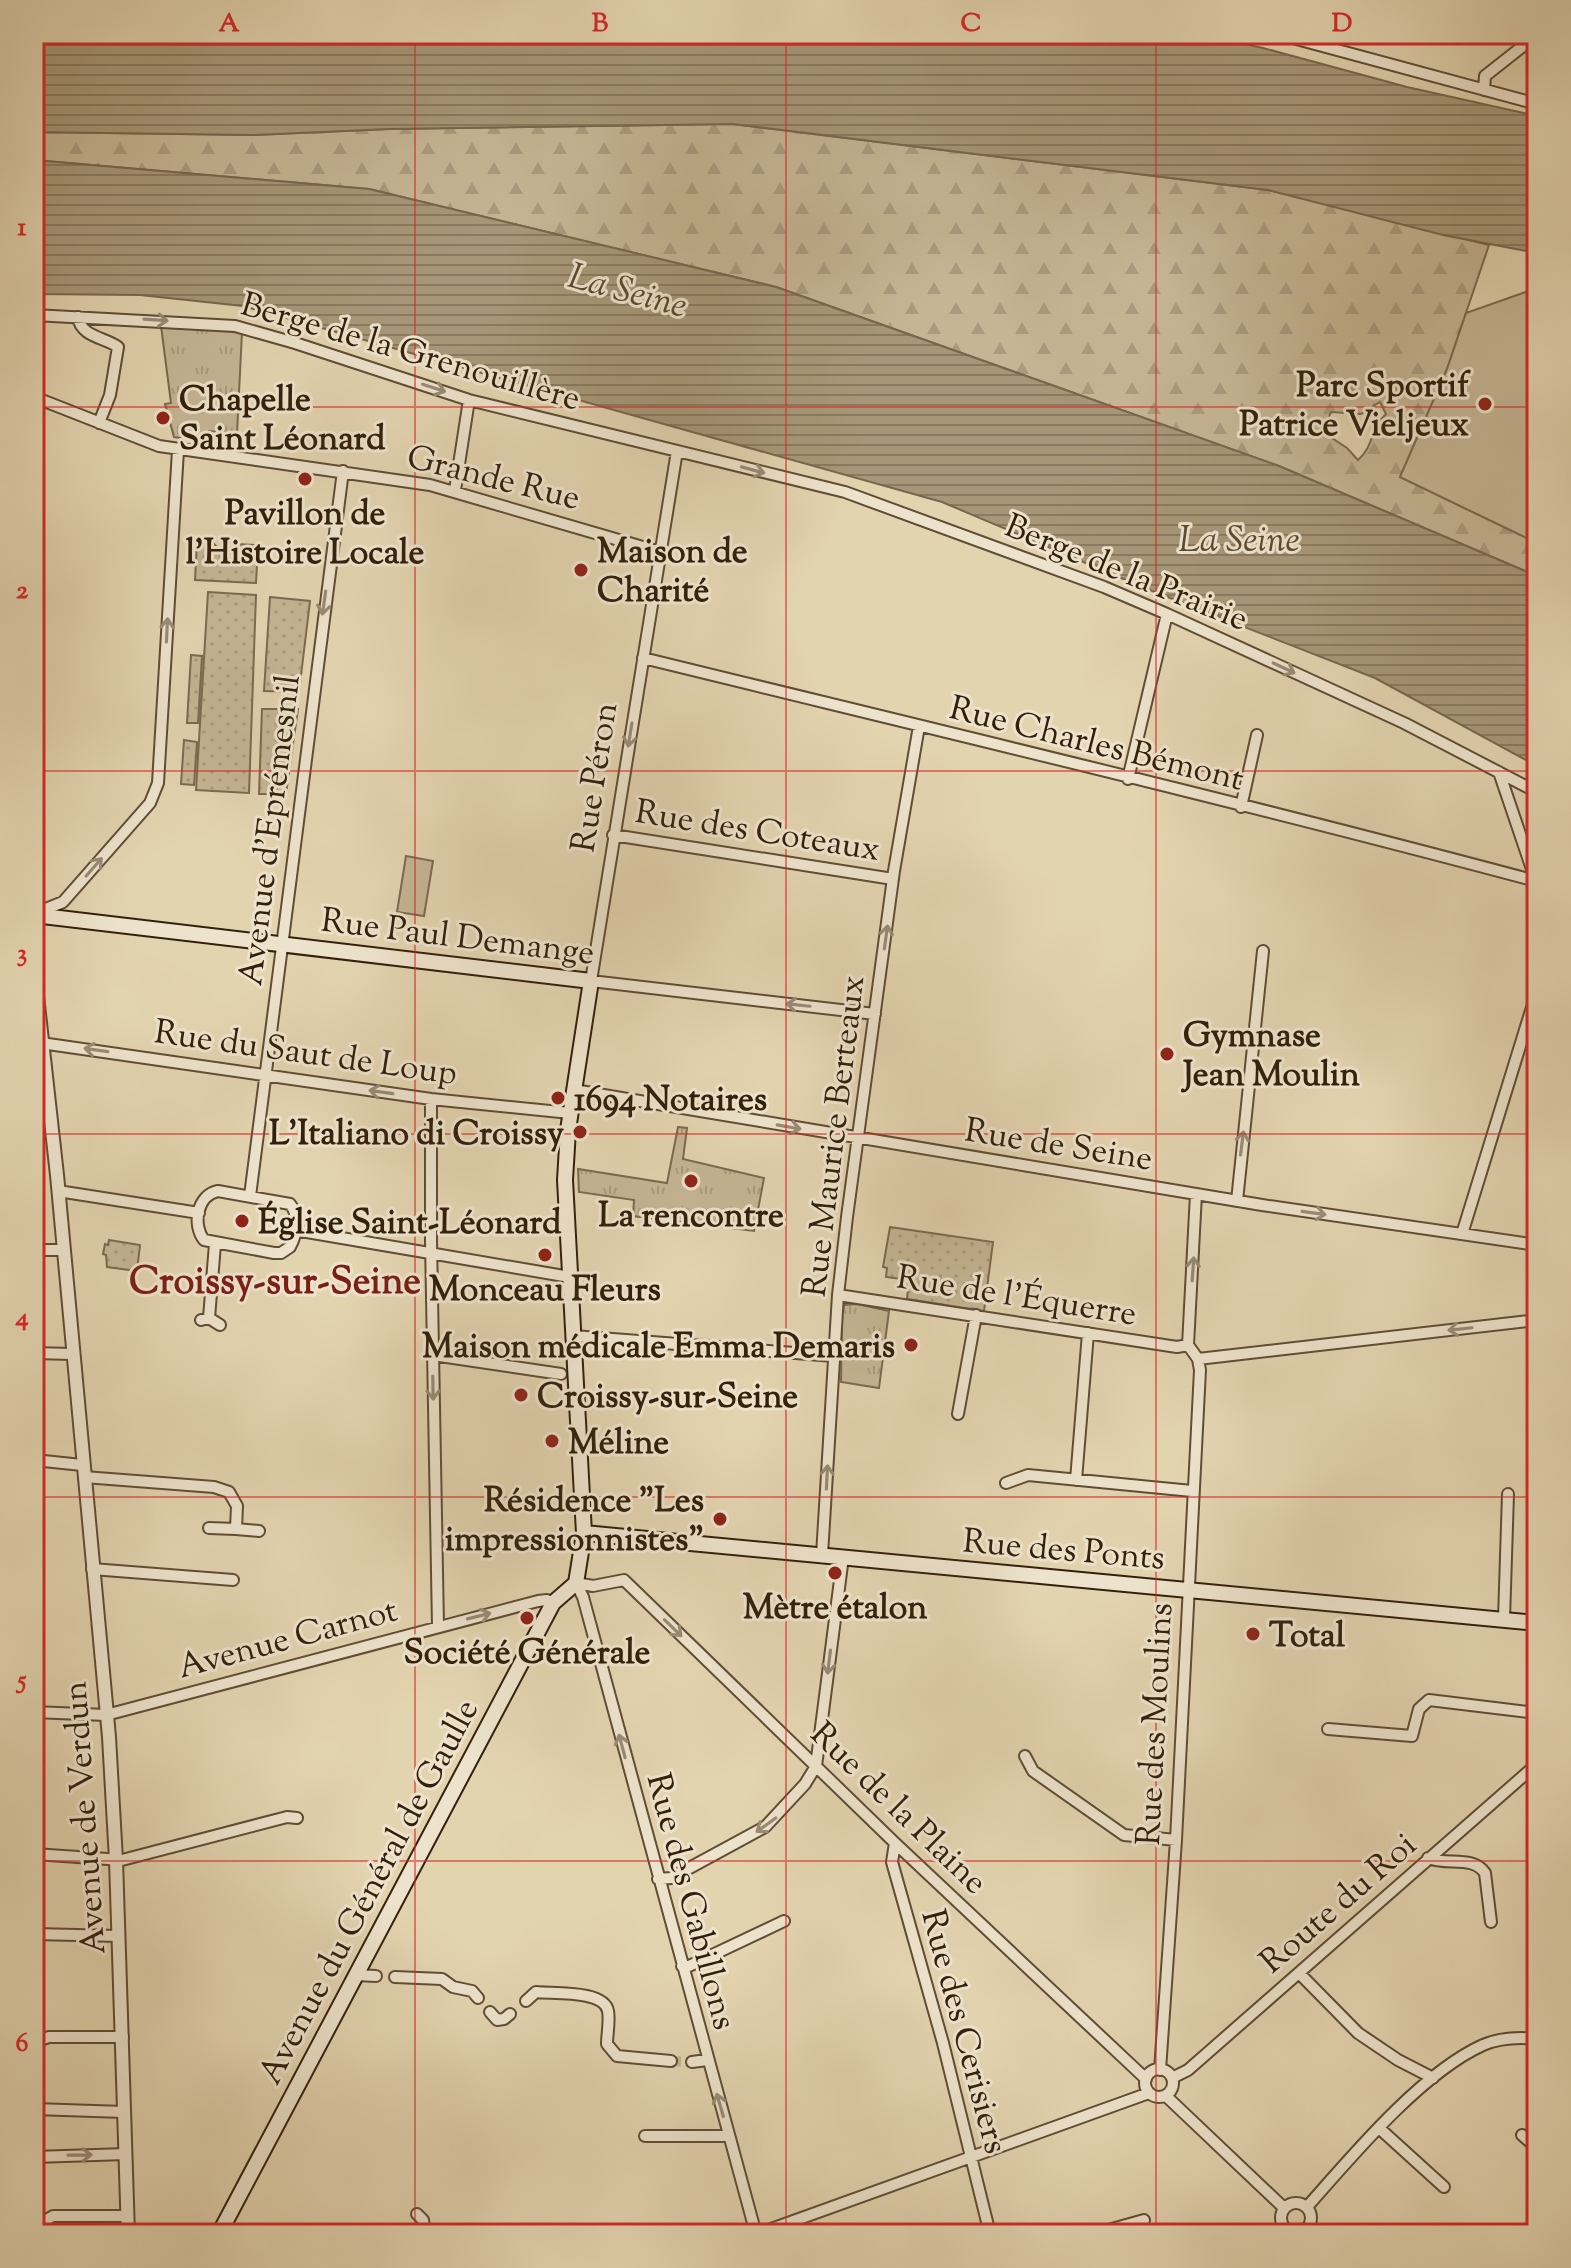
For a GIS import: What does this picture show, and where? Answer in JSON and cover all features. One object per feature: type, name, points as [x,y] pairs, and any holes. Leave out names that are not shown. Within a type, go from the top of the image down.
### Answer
[{"type":"main road","name":"Rue Paul Demange","points":[[34,914],[591,981]]},
{"type":"main road","name":"Rue Péron","points":[[576,1583],[584,1533],[565,1180],[570,1113],[591,981]]},
{"type":"main road","name":"Rue des Ponts","points":[[584,1533],[1537,1623]]},
{"type":"main road","name":"Avenue du Général de Gaulle","points":[[219,2234],[553,1603],[576,1583]]},
{"type":"street","points":[[1278,34],[1537,104]]},
{"type":"street","points":[[1484,90],[1485,76],[1537,35]]},
{"type":"street","name":"Berge de la Grenouillère","points":[[34,315],[235,326],[469,400],[677,451]]},
{"type":"street","points":[[78,317],[85,331],[118,347],[110,395],[99,423]]},
{"type":"street","name":"Grande Rue","points":[[34,397],[116,431],[178,450],[343,471],[455,490],[660,552]]},
{"type":"street","points":[[455,490],[469,400]]},
{"type":"street","points":[[34,914],[63,902],[150,803],[155,793],[178,450]]},
{"type":"street","name":"Rue Péron","points":[[591,981],[677,451]]},
{"type":"street","name":"Berge de la Prairie","points":[[677,451],[845,492],[1059,570],[1167,614],[1404,723],[1537,792]]},
{"type":"street","name":"Avenue d'Eprémesnil","points":[[250,1196],[343,471]]},
{"type":"street","points":[[1128,779],[1167,614]]},
{"type":"street","name":"Rue Charles Bémont","points":[[643,658],[1347,831],[1536,883]]},
{"type":"street","name":"Rue Maurice Berteaux","points":[[822,1555],[838,1295],[856,1138],[893,879],[919,726]]},
{"type":"street","points":[[1241,807],[1257,735]]},
{"type":"street","points":[[1499,772],[1536,883]]},
{"type":"street","name":"Rue des Coteaux","points":[[613,835],[893,879]]},
{"type":"street","points":[[1237,1201],[1263,951]]},
{"type":"street","name":"Avenue de Verdun","points":[[34,969],[37,1042],[58,1191],[106,1715],[116,1860],[128,2234]]},
{"type":"street","name":"Rue Paul Demange","points":[[591,981],[875,1014]]},
{"type":"street","points":[[1462,1234],[1537,991]]},
{"type":"street","name":"Rue du Saut de Loup","points":[[37,1042],[431,1099],[570,1113]]},
{"type":"street","name":"Rue de Seine","points":[[574,1090],[1237,1201],[1537,1245]]},
{"type":"street","points":[[431,1099],[438,1626]]},
{"type":"street","points":[[58,1191],[199,1213]]},
{"type":"street","points":[[212,1192],[250,1196],[290,1204],[297,1215],[291,1246],[279,1253],[215,1244],[199,1233],[202,1201],[212,1192]]},
{"type":"street","points":[[1196,1194],[1188,1345],[1198,1359],[1537,1320]]},
{"type":"street","points":[[295,1230],[570,1277]]},
{"type":"street","points":[[215,1244],[205,1319],[220,1325]]},
{"type":"street","points":[[34,1250],[64,1250]]},
{"type":"street","name":"Rue de l'Équerre","points":[[838,1295],[1177,1347],[1188,1345]]},
{"type":"street","points":[[958,1414],[976,1315]]},
{"type":"street","points":[[1076,1480],[1088,1333]]},
{"type":"street","points":[[573,1336],[834,1356]]},
{"type":"street","points":[[34,1353],[72,1354]]},
{"type":"street","points":[[433,1355],[561,1374]]},
{"type":"street","name":"Rue des Moulins","points":[[1160,2070],[1176,1840],[1200,1370],[1198,1359]]},
{"type":"street","points":[[34,1460],[83,1471],[214,1487],[229,1492],[237,1506],[236,1529]]},
{"type":"street","points":[[1006,1483],[1028,1475],[1192,1491]]},
{"type":"street","points":[[1504,1619],[1508,1494]]},
{"type":"street","points":[[209,1528],[259,1531]]},
{"type":"street","points":[[658,1879],[671,1878],[765,1827],[805,1784],[816,1766],[843,1557]]},
{"type":"street","points":[[92,1569],[233,1580]]},
{"type":"street","name":"Rue de la Plaine","points":[[576,1583],[593,1586],[624,1580],[895,1843],[1140,2070],[1146,2079]]},
{"type":"street","name":"Rue des Gabillons","points":[[576,1583],[583,1597],[756,2234]]},
{"type":"street","name":"Avenue Carnot","points":[[34,1712],[106,1715],[438,1626],[538,1601],[553,1603]]},
{"type":"street","points":[[1328,1729],[1405,1738],[1412,1736],[1419,1709],[1429,1700],[1537,1713]]},
{"type":"street","points":[[1025,1756],[1033,1771],[1124,1835],[1176,1840]]},
{"type":"street","name":"Route du Roi","points":[[1172,2078],[1188,2070],[1537,1764]]},
{"type":"street","points":[[34,1854],[116,1860],[287,1817],[297,1818]]},
{"type":"street","name":"Rue des Cerisiers","points":[[895,1843],[892,1862],[943,2043],[990,2234]]},
{"type":"street","points":[[1428,1858],[1440,1863],[1473,1862],[1481,1867],[1485,1873],[1491,1922]]},
{"type":"street","points":[[682,1966],[689,1966],[784,1921]]},
{"type":"street","points":[[34,1934],[119,1936]]},
{"type":"street","points":[[1299,1973],[1358,2033],[1398,2060],[1433,2078]]},
{"type":"street","points":[[356,1975],[376,1976]]},
{"type":"street","points":[[395,1977],[442,1979],[453,1987],[472,1991],[478,1998]]},
{"type":"street","points":[[526,2001],[536,1992],[595,1996],[604,2003],[608,2012],[607,2044],[617,2056],[671,2061]]},
{"type":"street","points":[[490,2012],[497,2020],[510,2014]]},
{"type":"street","points":[[34,2042],[49,2037],[123,2037]]},
{"type":"street","points":[[1307,2207],[1379,2128],[1433,2078],[1483,2045],[1507,2039],[1537,2039]]},
{"type":"street","points":[[692,2062],[707,2060]]},
{"type":"street","points":[[1152,2072],[1167,2072],[1172,2078],[1173,2086],[1166,2096],[1157,2097],[1149,2093],[1146,2087],[1146,2079],[1152,2072]]},
{"type":"street","points":[[756,2234],[1149,2093]]},
{"type":"street","points":[[1166,2096],[1284,2208]]},
{"type":"street","points":[[34,2109],[124,2112]]},
{"type":"street","points":[[1379,2128],[1444,2187]]},
{"type":"street","points":[[1522,2135],[1537,2148]]},
{"type":"street","points":[[645,2136],[729,2136]]},
{"type":"street","points":[[34,2157],[126,2154]]},
{"type":"street","points":[[1298,2203],[1307,2207],[1312,2215],[1311,2231],[1284,2232],[1281,2222],[1284,2208],[1298,2203]]},
{"type":"street","points":[[417,2214],[423,2220],[425,2234]]},
{"type":"street","points":[[34,2227],[53,2216],[128,2216]]},
{"type":"street","points":[[1094,2234],[1144,2220]]},
{"type":"green space","points":[[732,124],[1268,190],[1489,245],[1447,369],[1400,477],[1537,543],[1537,576],[1279,466],[776,287],[369,189],[34,160],[34,132],[252,135],[389,129]],"holes":[[[1380,402],[1386,414],[1358,460],[1347,448],[1323,432],[1331,412],[1361,414]]]},
{"type":"green space","name":"Parc Sportif Patrice Vieljeux","points":[[1537,288],[1537,543],[1400,477],[1447,369],[1466,313]]},
{"type":"green space","points":[[161,326],[242,332],[237,434],[209,431],[202,441],[174,437],[165,404],[171,403]]},
{"type":"green space","points":[[197,542],[232,548],[236,544],[258,545],[256,583],[195,580]]},
{"type":"green space","points":[[208,592],[256,595],[249,793],[196,790]]},
{"type":"green space","points":[[270,597],[310,601],[299,692],[264,691]]},
{"type":"green space","points":[[191,655],[202,656],[198,723],[187,723]]},
{"type":"green space","points":[[262,709],[298,709],[286,794],[259,794]]},
{"type":"green space","points":[[184,740],[197,742],[194,785],[181,784]]},
{"type":"green space","points":[[406,856],[433,861],[424,916],[397,912]]},
{"type":"green space","points":[[678,1127],[687,1128],[683,1159],[764,1178],[754,1231],[633,1216],[634,1200],[579,1192],[578,1169],[667,1183]]},
{"type":"green space","points":[[890,1227],[993,1242],[984,1311],[907,1299],[909,1280],[886,1277],[887,1268],[883,1267]]},
{"type":"green space","points":[[109,1240],[140,1245],[137,1271],[107,1267],[106,1255],[103,1254]]},
{"type":"green space","points":[[857,1304],[889,1311],[879,1388],[841,1382],[844,1305]]},
{"type":"water","points":[[34,34],[1198,34],[1537,116],[1537,253],[1443,235],[1268,190],[733,124],[389,129],[252,135],[34,132]]},
{"type":"water","name":"La Seine","points":[[34,160],[369,189],[776,287],[1279,466],[1537,576],[1537,766],[1375,678],[1147,589],[942,502],[243,306],[140,295],[34,294]]},
{"type":"tunnel","points":[[671,2061],[692,2062]]},
{"type":"place","name":"Parc Sportif Patrice Vieljeux","points":[[1485,404]]},
{"type":"place","name":"Chapelle Saint Léonard","points":[[163,418]]},
{"type":"place","name":"Pavillon de l'Histoire Locale","points":[[305,479]]},
{"type":"place","name":"Maison de Charité","points":[[581,570]]},
{"type":"place","name":"Gymnase Jean Moulin","points":[[1167,1054]]},
{"type":"place","name":"1694 Notaires","points":[[558,1098]]},
{"type":"place","name":"L'Italiano di Croissy","points":[[580,1132]]},
{"type":"place","name":"La rencontre","points":[[691,1181]]},
{"type":"place","name":"Église Saint-Léonard","points":[[242,1221]]},
{"type":"place","name":"Monceau Fleurs","points":[[545,1255]]},
{"type":"place","name":"Maison médicale Emma Demaris","points":[[911,1345]]},
{"type":"place","name":"Croissy-sur-Seine","points":[[521,1395]]},
{"type":"place","name":"Méline","points":[[552,1441]]},
{"type":"place","name":"Résidence \"Les impressionnistes\"","points":[[720,1519]]},
{"type":"place","name":"Mètre étalon","points":[[835,1573]]},
{"type":"place","name":"Société Générale","points":[[527,1618]]},
{"type":"place","name":"Total","points":[[1253,1634]]},
{"type":"district","name":"Croissy-sur-Seine","points":[[275,1280]]}]
